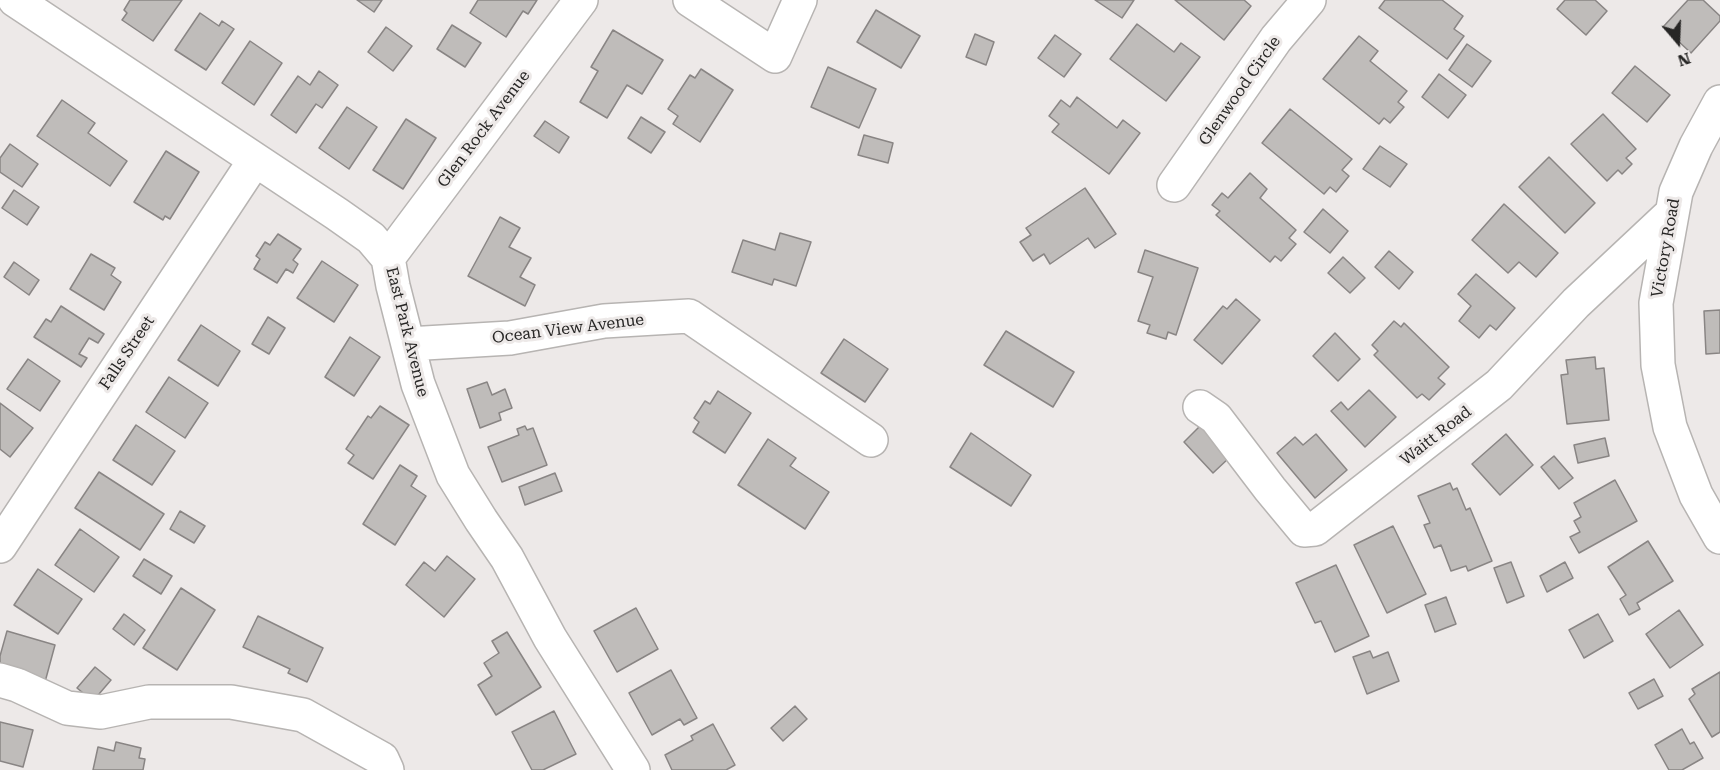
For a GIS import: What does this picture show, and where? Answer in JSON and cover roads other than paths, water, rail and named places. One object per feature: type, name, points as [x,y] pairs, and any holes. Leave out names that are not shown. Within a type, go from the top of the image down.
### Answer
[{"type":"street","name":"East Park Avenue","points":[[15,0],[371,238],[388,258],[418,384],[453,475],[507,558],[550,639],[633,770]]},
{"type":"street","name":"Glen Rock Avenue","points":[[388,258],[580,0]]},
{"type":"street","points":[[690,0],[775,56],[800,0]]},
{"type":"street","name":"Glenwood Circle","points":[[1174,185],[1276,39],[1309,0]]},
{"type":"street","name":"Victory Road","points":[[1720,102],[1696,146],[1676,192],[1656,303],[1658,365],[1670,427],[1696,495],[1720,537]]},
{"type":"street","name":"Falls Street","points":[[0,546],[255,160]]},
{"type":"street","name":"Waitt Road","points":[[1200,407],[1216,418],[1304,530],[1315,529],[1499,385],[1576,303],[1672,213]]},
{"type":"street","name":"Ocean View Avenue","points":[[408,344],[510,338],[604,321],[689,316],[871,440]]},
{"type":"street","points":[[0,680],[18,685],[67,708],[102,712],[149,702],[231,702],[303,715],[382,759],[387,770]]}]
